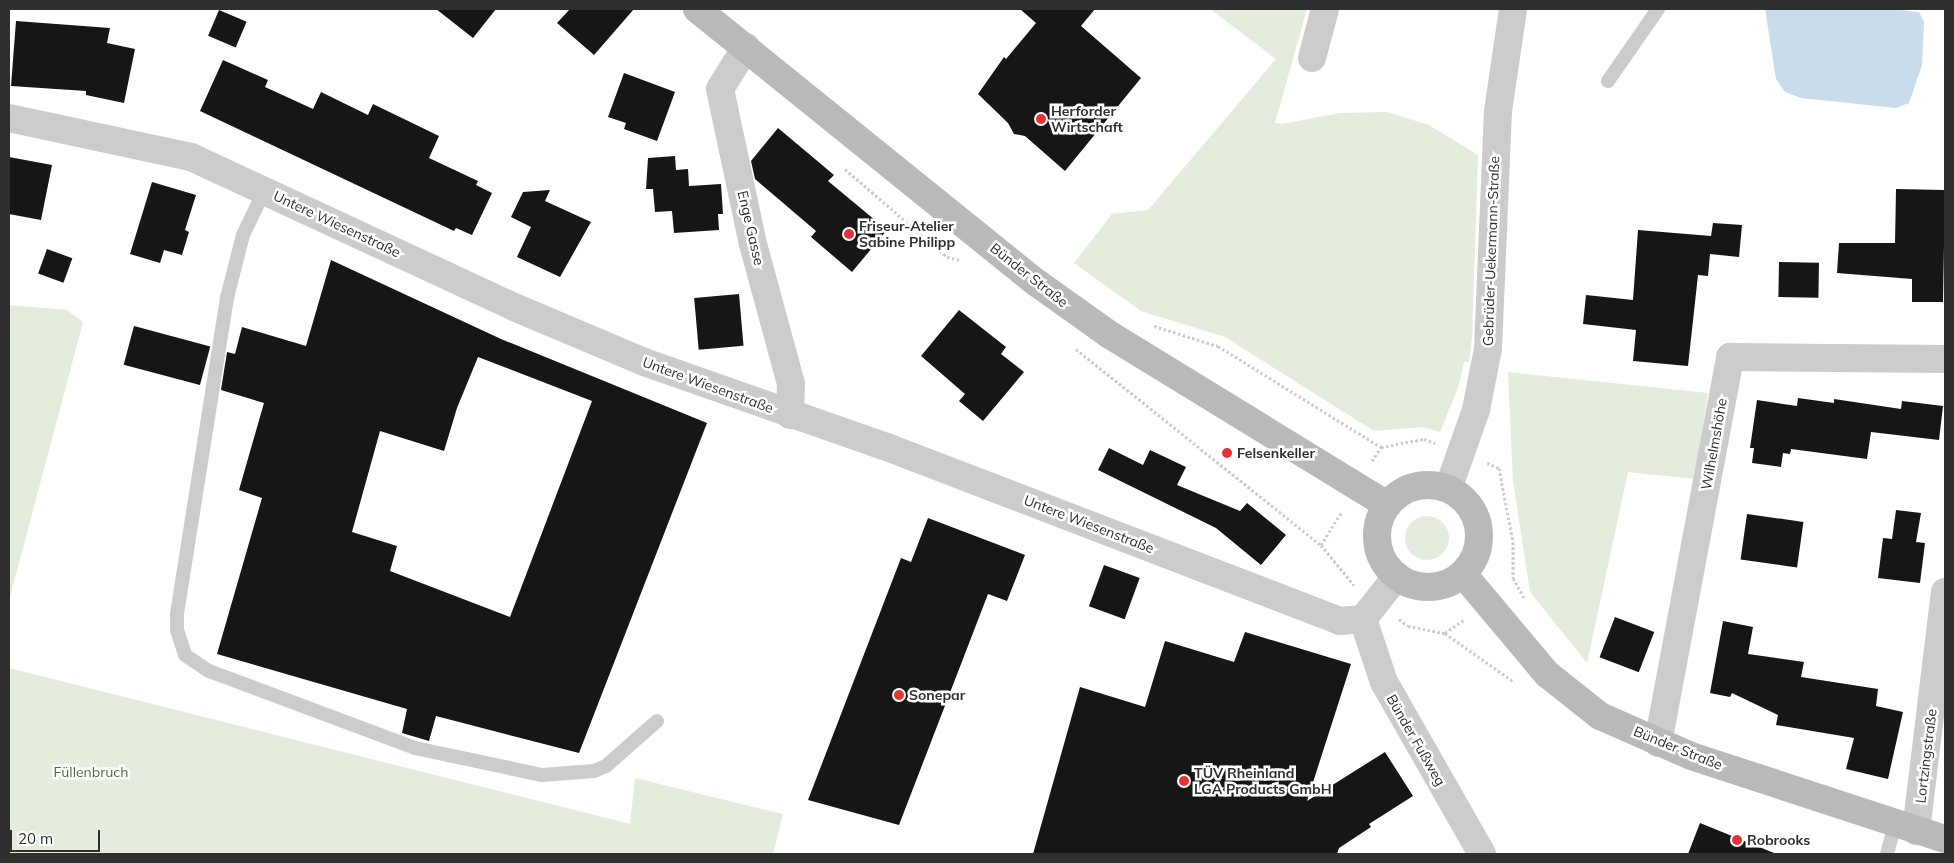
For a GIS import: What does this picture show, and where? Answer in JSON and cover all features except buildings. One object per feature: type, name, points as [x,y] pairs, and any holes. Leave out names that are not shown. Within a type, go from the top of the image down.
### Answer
[{"type":"main road","name":"Bünder Straße","points":[[697,9],[1036,283],[1110,335],[1387,506]]},
{"type":"main road","points":[[1426,485],[1448,489],[1465,500],[1472,511],[1480,537],[1475,557],[1463,574],[1448,584],[1431,587],[1413,585],[1397,576],[1384,562],[1378,543],[1379,524],[1387,506],[1411,489],[1426,485]]},
{"type":"main road","name":"Bünder Straße","points":[[1463,574],[1547,674],[1600,716],[1658,743],[1906,828],[1945,839]]},
{"type":"street","points":[[1312,58],[1325,9]]},
{"type":"street","name":"Gebrüder-Uekermann-Straße","points":[[1448,489],[1463,453],[1476,410],[1488,348],[1498,110],[1513,9]]},
{"type":"street","name":"Enge Gasse","points":[[746,47],[720,89],[753,244],[791,384],[790,415]]},
{"type":"street","name":"Untere Wiesenstraße","points":[[9,118],[191,157],[265,189],[514,308],[644,362],[790,415],[892,448],[1340,621],[1370,611]]},
{"type":"street","name":"Wilhelmshöhe","points":[[1658,743],[1730,357],[1945,359]]},
{"type":"street","points":[[1370,611],[1397,576]]},
{"type":"street","name":"Lortzingstraße","points":[[1906,828],[1945,592]]},
{"type":"street","name":"Bünder Fußweg","points":[[1370,611],[1384,682],[1482,854]]},
{"type":"lane","points":[[1608,81],[1658,9]]},
{"type":"lane","points":[[265,189],[242,235],[227,298],[177,614],[177,630],[184,656],[209,671],[407,746],[542,775],[594,771],[606,766],[657,721]]},
{"type":"lane","points":[[1887,854],[1906,828]]},
{"type":"path","points":[[1145,323],[1218,346],[1381,447],[1424,439],[1499,468],[1513,542],[1513,578],[1526,602]]},
{"type":"path","points":[[1321,545],[1370,611]]},
{"type":"green space","points":[[1210,9],[1307,9],[1275,123],[1282,124],[1340,113],[1387,112],[1429,125],[1478,155],[1472,338],[1469,362],[1464,362],[1458,388],[1440,432],[1422,427],[1374,431],[1225,337],[1141,311],[1074,263],[1112,214],[1148,210],[1276,59]]},
{"type":"green space","points":[[9,305],[67,310],[83,322],[9,601]]},
{"type":"green space","points":[[1508,372],[1708,393],[1695,479],[1628,472],[1587,663],[1530,592],[1513,481]]},
{"type":"green space","points":[[1427,516],[1439,520],[1445,526],[1449,538],[1445,550],[1439,556],[1427,560],[1415,556],[1409,550],[1405,538],[1409,526],[1415,520]]},
{"type":"green space","name":"Füllenbruch","points":[[9,668],[630,824],[635,778],[783,814],[773,854],[9,854]]},
{"type":"water","points":[[1765,9],[1890,9],[1919,12],[1924,22],[1922,65],[1909,103],[1896,108],[1801,98],[1785,92],[1776,79]]},
{"type":"place","name":"Herforder Wirtschaft","points":[[1041,119]]},
{"type":"place","name":"Friseur-Atelier Sabine Philipp","points":[[849,234]]},
{"type":"place","name":"Felsenkeller","points":[[1227,453]]},
{"type":"place","name":"Sonepar","points":[[899,695]]},
{"type":"place","name":"TÜV Rheinland LGA Products GmbH","points":[[1184,781]]},
{"type":"place","name":"Robrooks","points":[[1737,840]]}]
